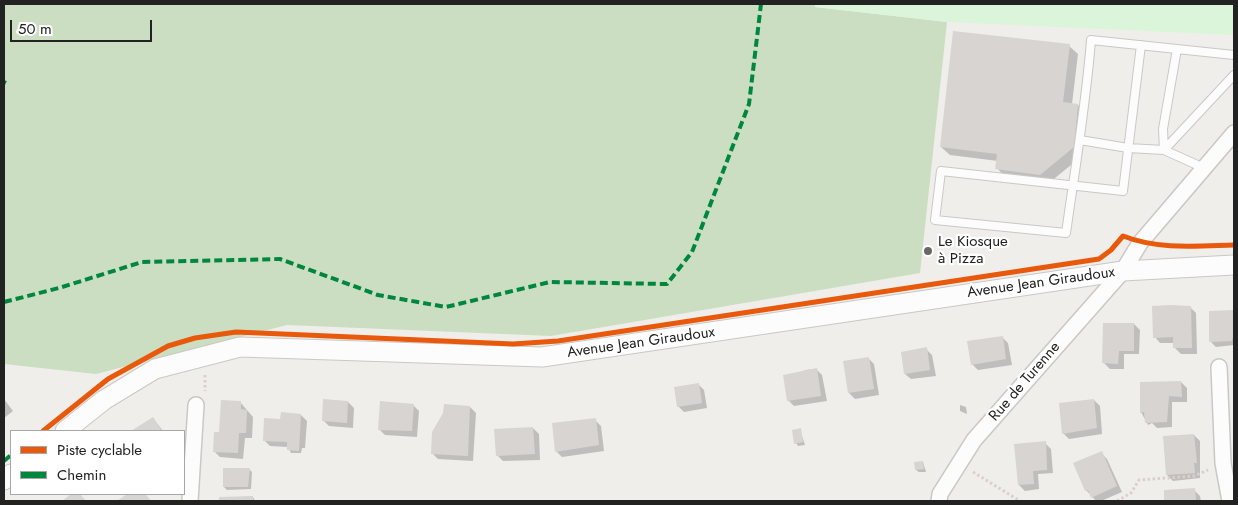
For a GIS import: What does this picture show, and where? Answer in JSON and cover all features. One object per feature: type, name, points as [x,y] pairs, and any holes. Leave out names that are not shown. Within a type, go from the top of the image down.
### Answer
[{"type":"street","name":"Rue de Turenne","points":[[939,501],[940,494],[974,440],[1123,272],[1140,242],[1234,132]]},
{"type":"street","name":"Avenue Jean Giraudoux","points":[[66,430],[104,400],[154,369],[240,347],[542,357],[1123,272],[1234,265]]},
{"type":"street","points":[[1219,367],[1223,463],[1230,501]]},
{"type":"street","points":[[190,501],[196,405]]},
{"type":"lane","points":[[1142,45],[1123,191],[1073,186],[941,171],[935,220],[1066,233],[1073,186],[1080,140],[1091,40],[1142,45],[1234,55]]},
{"type":"lane","points":[[1164,150],[1163,129],[1177,49]]},
{"type":"lane","points":[[1164,150],[1234,76]]},
{"type":"lane","points":[[1080,140],[1128,148],[1164,150],[1204,168]]},
{"type":"path","points":[[1117,501],[1132,493],[1138,480],[1194,476],[1223,463]]},
{"type":"path","points":[[960,464],[1020,501]]},
{"type":"green space","points":[[4,4],[815,4],[815,7],[947,22],[920,273],[551,336],[287,325],[96,374],[4,364]]},
{"type":"green space","points":[[815,4],[1234,4],[1234,35],[947,22],[815,7]]},
{"type":"building","points":[[953,31],[1070,44],[1063,102],[1078,104],[1074,147],[1040,175],[995,169],[997,154],[940,147]]},
{"type":"building","points":[[1152,306],[1191,306],[1192,348],[1173,348],[1173,337],[1153,338]]},
{"type":"building","points":[[1234,310],[1234,338],[1232,341],[1209,342],[1209,311]]},
{"type":"building","points":[[1103,323],[1134,323],[1134,351],[1119,351],[1118,364],[1102,363]]},
{"type":"building","points":[[1003,336],[1006,359],[971,365],[967,341]]},
{"type":"building","points":[[927,347],[930,370],[904,374],[901,352]]},
{"type":"building","points":[[869,357],[874,389],[848,393],[843,361]]},
{"type":"building","points":[[817,368],[821,396],[787,401],[783,375]]},
{"type":"building","points":[[1181,381],[1182,397],[1169,396],[1167,422],[1145,423],[1144,412],[1140,413],[1140,382]]},
{"type":"building","points":[[699,383],[702,403],[677,407],[674,387]]},
{"type":"building","points":[[323,399],[348,401],[347,423],[322,421]]},
{"type":"building","points":[[1094,399],[1097,428],[1062,434],[1059,403]]},
{"type":"building","points":[[221,400],[241,401],[241,409],[247,410],[246,433],[239,433],[238,453],[213,452],[214,432],[219,432]]},
{"type":"building","points":[[380,401],[414,404],[412,431],[378,430]]},
{"type":"building","points":[[444,404],[470,406],[468,456],[431,454],[432,432],[443,413]]},
{"type":"building","points":[[281,412],[301,414],[299,451],[287,450],[287,442],[263,441],[264,418],[280,419]]},
{"type":"building","points":[[153,417],[161,430],[133,430]]},
{"type":"building","points":[[596,418],[599,445],[555,452],[552,423]]},
{"type":"building","points":[[533,427],[535,454],[496,456],[494,429]]},
{"type":"building","points":[[801,428],[803,442],[794,444],[792,430]]},
{"type":"building","points":[[1194,434],[1197,463],[1194,463],[1195,473],[1166,475],[1163,436]]},
{"type":"building","points":[[1046,441],[1047,470],[1033,471],[1034,484],[1018,485],[1014,444]]},
{"type":"building","points":[[1102,451],[1117,486],[1091,498],[1088,490],[1085,491],[1073,463]]},
{"type":"building","points":[[923,461],[924,469],[915,470],[914,462]]},
{"type":"building","points":[[223,468],[250,468],[248,487],[223,487]]},
{"type":"building","points":[[1195,488],[1196,501],[1164,501],[1164,490]]},
{"type":"building","points":[[70,495],[81,495],[86,501],[62,501]]},
{"type":"building","points":[[126,495],[146,495],[151,501],[117,501]]},
{"type":"building","points":[[253,496],[253,501],[219,501],[219,497]]},
{"type":"marked path","points":[[4,302],[59,288],[142,262],[280,259],[378,295],[446,307],[550,282],[667,284],[692,252],[749,104],[761,4]]},
{"type":"marked path","points":[[4,461],[10,456]]},
{"type":"cycle path","points":[[44,430],[108,379],[168,346],[195,338],[236,332],[513,344],[558,341],[1099,259],[1111,250],[1123,236],[1164,245],[1234,245]]},
{"type":"place","name":"Le Kiosque à Pizza","points":[[928,251]]}]
